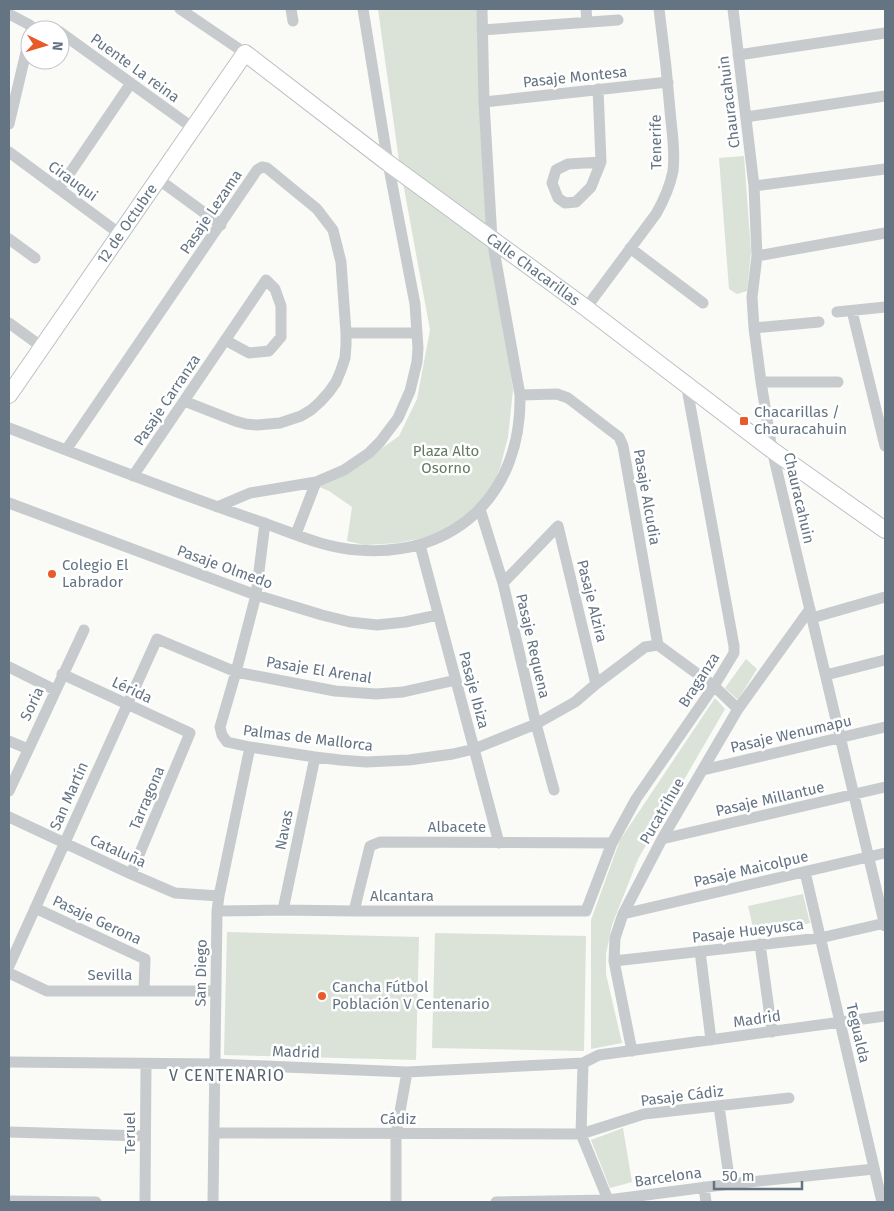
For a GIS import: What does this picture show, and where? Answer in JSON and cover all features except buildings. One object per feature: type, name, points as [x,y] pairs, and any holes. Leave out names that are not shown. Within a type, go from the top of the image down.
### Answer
[{"type":"street","name":"Calle Chacarillas","points":[[180,9],[245,53],[388,163],[586,308],[772,450],[885,530]]},
{"type":"street","points":[[291,9],[293,21]]},
{"type":"street","points":[[216,507],[250,493],[316,482],[344,470],[357,462],[390,430],[398,418],[410,391],[417,362],[415,304],[388,163],[363,9]]},
{"type":"street","points":[[9,428],[216,507],[327,545],[359,550],[390,550],[420,545],[449,533],[480,509],[496,490],[513,454],[519,424],[520,395],[492,239],[484,102],[482,9]]},
{"type":"street","points":[[586,9],[587,22]]},
{"type":"street","name":"Tenerife","points":[[586,308],[660,209],[671,181],[674,158],[668,82],[659,9]]},
{"type":"street","name":"Chauracahuin","points":[[733,9],[754,186],[758,256],[752,297],[754,328],[772,450],[885,924]]},
{"type":"street","points":[[9,14],[20,20]]},
{"type":"street","points":[[482,30],[618,20]]},
{"type":"street","points":[[738,55],[885,33]]},
{"type":"street","name":"Puente La reina","points":[[70,39],[193,128]]},
{"type":"street","name":"12 de Octubre","points":[[9,395],[245,53]]},
{"type":"street","points":[[9,124],[22,70]]},
{"type":"street","name":"Pasaje Montesa","points":[[484,102],[668,82]]},
{"type":"street","points":[[59,189],[131,83]]},
{"type":"street","points":[[598,89],[601,162],[591,187],[576,202],[565,203],[558,198],[552,183],[556,170],[568,164],[601,162]]},
{"type":"street","points":[[746,117],[885,96]]},
{"type":"street","name":"Cirauqui","points":[[9,152],[120,234]]},
{"type":"street","name":"Pasaje Lezama","points":[[66,450],[257,170],[262,167],[267,168],[317,209],[333,230],[341,262],[346,333],[345,358],[336,382],[329,392],[311,410],[290,420],[268,425],[246,424],[184,401]]},
{"type":"street","points":[[754,186],[885,169]]},
{"type":"street","points":[[158,179],[221,225]]},
{"type":"street","points":[[758,256],[885,233]]},
{"type":"street","points":[[9,239],[35,258]]},
{"type":"street","points":[[630,248],[703,303]]},
{"type":"street","name":"Pasaje Carranza","points":[[133,476],[225,340],[266,280],[275,289],[281,306],[281,337],[270,351],[250,353],[225,340]]},
{"type":"street","points":[[837,312],[885,307]]},
{"type":"street","points":[[852,311],[885,446]]},
{"type":"street","points":[[754,328],[819,322]]},
{"type":"street","points":[[9,323],[42,347]]},
{"type":"street","points":[[346,333],[417,333]]},
{"type":"street","points":[[761,382],[838,382]]},
{"type":"street","name":"Braganza","points":[[586,911],[612,843],[636,799],[714,686],[734,653],[686,383]]},
{"type":"street","name":"Pasaje Alcudia","points":[[520,395],[557,394],[568,398],[619,437],[623,446],[658,646]]},
{"type":"street","points":[[296,534],[316,482]]},
{"type":"street","name":"Pasaje Olmedo","points":[[9,502],[256,595],[322,615],[350,622],[378,625],[438,615]]},
{"type":"street","name":"Pasaje Requena","points":[[480,509],[503,583],[536,724],[554,790]]},
{"type":"street","name":"Palmas de Mallorca","points":[[264,523],[256,595],[220,727],[222,735],[227,742],[349,761],[388,762],[431,758],[474,749],[536,724],[575,702],[645,646],[658,646]]},
{"type":"street","name":"Pasaje Alzira","points":[[503,583],[558,526],[596,684]]},
{"type":"street","name":"Pasaje Ibiza","points":[[420,545],[499,843]]},
{"type":"street","points":[[811,614],[885,597]]},
{"type":"street","name":"Pucatrihue","points":[[632,1052],[614,961],[615,938],[623,914],[662,839],[738,709],[811,614]]},
{"type":"street","name":"Soria","points":[[9,792],[84,630]]},
{"type":"street","name":"Pasaje El Arenal","points":[[157,639],[236,672],[335,691],[376,694],[403,692],[456,680]]},
{"type":"street","name":"San Martín","points":[[9,966],[157,639]]},
{"type":"street","points":[[658,646],[714,686],[738,709]]},
{"type":"street","points":[[826,675],[885,660]]},
{"type":"street","points":[[9,667],[55,690]]},
{"type":"street","name":"Lérida","points":[[62,674],[190,733]]},
{"type":"street","name":"Pasaje Wenumapu","points":[[703,770],[885,727]]},
{"type":"street","name":"Tarragona","points":[[131,874],[190,733]]},
{"type":"street","points":[[9,740],[28,750]]},
{"type":"street","name":"San Diego","points":[[213,1202],[217,911],[250,747]]},
{"type":"street","name":"Navas","points":[[284,910],[315,757]]},
{"type":"street","name":"Pasaje Millantue","points":[[662,839],[885,787]]},
{"type":"street","name":"Cataluña","points":[[9,817],[175,893],[219,896]]},
{"type":"street","name":"Albacete","points":[[354,911],[370,846],[380,842],[612,843]]},
{"type":"street","name":"Pasaje Maicolpue","points":[[623,914],[885,853]]},
{"type":"street","name":"Tegualda","points":[[805,872],[882,1202]]},
{"type":"street","name":"Pasaje Gerona","points":[[35,908],[145,959],[144,990]]},
{"type":"street","name":"Alcantara","points":[[217,911],[586,911]]},
{"type":"street","name":"Pasaje Hueyusca","points":[[614,961],[820,938],[885,924]]},
{"type":"street","points":[[760,944],[772,1032]]},
{"type":"street","points":[[700,951],[711,1040]]},
{"type":"street","name":"Sevilla","points":[[9,973],[46,991],[216,991]]},
{"type":"street","name":"Madrid","points":[[632,1052],[885,1016]]},
{"type":"street","points":[[609,1201],[581,1134],[583,1063],[599,1055],[632,1052]]},
{"type":"street","name":"Madrid","points":[[9,1062],[215,1064],[407,1072],[583,1063]]},
{"type":"street","name":"Teruel","points":[[145,1202],[146,1064]]},
{"type":"street","points":[[396,1202],[396,1134],[407,1072]]},
{"type":"street","name":"Pasaje Cádiz","points":[[581,1134],[644,1114],[789,1098]]},
{"type":"street","points":[[719,1106],[730,1184]]},
{"type":"street","points":[[9,1132],[145,1136]]},
{"type":"street","name":"Cádiz","points":[[214,1133],[581,1134]]},
{"type":"street","name":"Barcelona","points":[[496,1202],[609,1201],[704,1187],[874,1169]]},
{"type":"street","points":[[704,1187],[706,1202]]},
{"type":"street","points":[[9,1201],[96,1202]]},
{"type":"green space","name":"Plaza Alto Osorno","points":[[378,9],[478,9],[491,236],[513,390],[508,437],[500,468],[491,490],[475,509],[447,529],[422,538],[398,543],[365,545],[347,541],[352,507],[329,491],[317,486],[374,454],[399,436],[417,399],[430,330],[399,161]]},
{"type":"green space","points":[[744,156],[751,252],[747,291],[737,294],[729,289],[719,158]]},
{"type":"green space","points":[[746,659],[757,669],[738,700],[725,688]]},
{"type":"green space","points":[[715,698],[725,709],[638,859],[612,925],[606,954],[606,974],[622,1043],[591,1049],[591,920],[620,840]]},
{"type":"green space","points":[[803,894],[810,923],[755,936],[748,906]]},
{"type":"green space","name":"Cancha Fútbol Población V Centenario","points":[[227,932],[419,937],[416,1060],[224,1055]]},
{"type":"green space","name":"Cancha Fútbol Población V Centenario","points":[[435,933],[586,936],[584,1051],[432,1048]]},
{"type":"green space","points":[[623,1128],[632,1182],[610,1188],[591,1140]]},
{"type":"place","name":"Chacarillas / Chauracahuin","points":[[744,421]]},
{"type":"place","name":"Colegio El Labrador","points":[[52,574]]},
{"type":"place","name":"Cancha Fútbol Población V Centenario","points":[[322,996]]},
{"type":"district","name":"V CENTENARIO","points":[[227,1075]]}]
